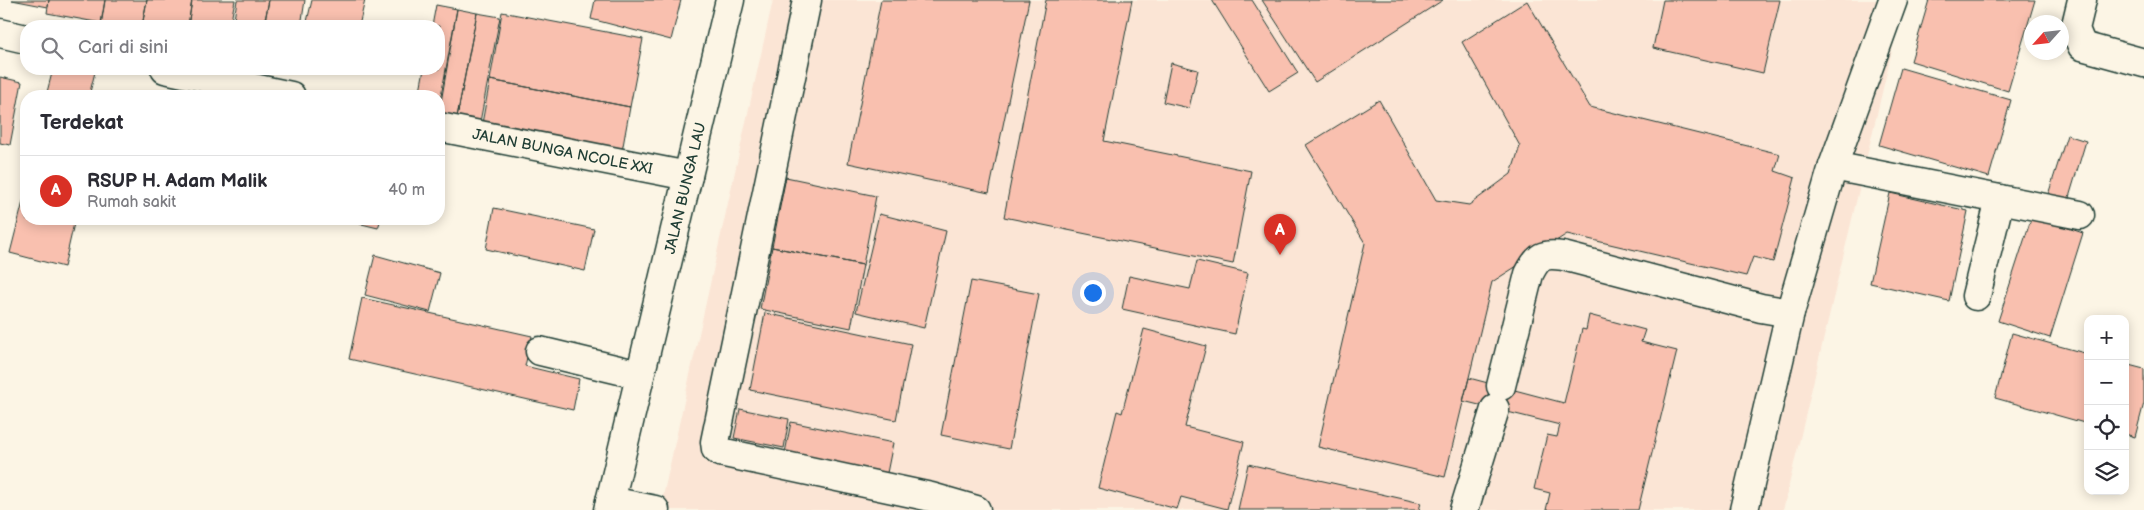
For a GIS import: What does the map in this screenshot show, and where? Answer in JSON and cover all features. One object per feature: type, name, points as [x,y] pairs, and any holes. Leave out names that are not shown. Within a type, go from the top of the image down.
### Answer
[{"type":"street","name":"JALAN BUNGA LAU","points":[[610,506],[730,0]]},
{"type":"street","points":[[807,0],[715,442],[716,448],[720,452],[930,503],[976,510]]},
{"type":"street","points":[[1744,510],[1790,313],[1833,166],[1893,0]]},
{"type":"street","points":[[2082,0],[2075,29],[2082,46],[2144,63]]},
{"type":"street","points":[[0,33],[20,38]]},
{"type":"street","points":[[192,75],[263,90]]},
{"type":"street","name":"JALAN BUNGA NCOLE XXI","points":[[445,127],[688,176]]},
{"type":"street","points":[[1833,166],[2080,215]]},
{"type":"street","points":[[1976,296],[2000,199]]},
{"type":"street","points":[[1464,510],[1498,398],[1529,274],[1535,262],[1549,254],[1563,256],[1761,308],[1790,313]]},
{"type":"street","points":[[540,351],[640,376]]},
{"type":"street","points":[[610,506],[654,510]]},
{"type":"shaded area","points":[[773,0],[1904,0],[1783,510],[660,510]]},
{"type":"building","points":[[12,0],[49,0],[48,7]]},
{"type":"building","points":[[49,0],[105,0],[102,20],[85,20],[47,13]]},
{"type":"building","points":[[105,0],[147,0],[143,20],[102,20]]},
{"type":"building","points":[[147,0],[192,0],[189,20],[143,20]]},
{"type":"building","points":[[192,0],[235,0],[231,20],[189,20]]},
{"type":"building","points":[[237,0],[269,0],[265,20],[234,20]]},
{"type":"building","points":[[269,0],[305,0],[302,20],[265,20]]},
{"type":"building","points":[[312,0],[365,0],[360,20],[307,20]]},
{"type":"building","points":[[595,0],[681,0],[671,40],[591,19]]},
{"type":"building","points":[[881,0],[1029,0],[989,193],[848,163]]},
{"type":"building","points":[[1046,0],[1132,0],[1104,141],[1251,171],[1233,264],[1004,217]]},
{"type":"building","points":[[1212,0],[1252,0],[1298,73],[1269,91]]},
{"type":"building","points":[[1262,0],[1443,0],[1315,82]]},
{"type":"building","points":[[1663,0],[1780,0],[1763,73],[1653,48]]},
{"type":"building","points":[[1929,0],[2035,0],[2031,15],[2024,15],[2024,37],[2008,91],[1911,61]]},
{"type":"building","points":[[1527,1],[1590,107],[1780,154],[1775,171],[1795,178],[1773,262],[1753,257],[1746,276],[1567,234],[1492,282],[1445,477],[1318,447],[1365,243],[1306,145],[1379,100],[1436,200],[1469,205],[1511,174],[1520,146],[1462,42]]},
{"type":"building","points":[[436,5],[457,9],[445,74],[445,20],[433,20]]},
{"type":"building","points":[[457,9],[477,13],[457,117],[445,115],[445,90],[443,90]]},
{"type":"building","points":[[502,12],[643,39],[630,107],[490,80]]},
{"type":"building","points":[[477,13],[500,17],[480,122],[457,117]]},
{"type":"building","points":[[1171,63],[1198,70],[1189,108],[1163,102]]},
{"type":"building","points":[[1901,68],[2011,100],[1989,177],[1879,145]]},
{"type":"building","points":[[51,75],[94,75],[90,90],[48,90]]},
{"type":"building","points":[[423,75],[445,75],[442,90],[420,90]]},
{"type":"building","points":[[0,77],[22,82],[10,145],[0,143]]},
{"type":"building","points":[[490,80],[630,107],[621,157],[481,129]]},
{"type":"building","points":[[2067,135],[2086,141],[2067,204],[2047,198]]},
{"type":"building","points":[[786,177],[876,196],[863,265],[772,247]]},
{"type":"building","points":[[1890,193],[1968,211],[1949,301],[1870,283]]},
{"type":"building","points":[[494,208],[594,229],[585,271],[486,249]]},
{"type":"building","points":[[20,214],[20,225],[74,225],[64,267],[10,253]]},
{"type":"building","points":[[879,214],[946,231],[924,328],[856,312]]},
{"type":"building","points":[[2032,216],[2083,233],[2050,338],[1998,321]]},
{"type":"building","points":[[366,225],[379,225],[378,228]]},
{"type":"building","points":[[772,247],[863,265],[851,328],[760,309]]},
{"type":"building","points":[[375,255],[440,273],[430,312],[365,295]]},
{"type":"building","points":[[1197,261],[1248,273],[1235,334],[1122,309],[1129,276],[1190,289]]},
{"type":"building","points":[[971,281],[1039,294],[1009,449],[941,435]]},
{"type":"building","points":[[362,298],[532,336],[525,366],[579,379],[573,410],[349,359]]},
{"type":"building","points":[[765,313],[911,344],[896,420],[750,390]]},
{"type":"building","points":[[1589,315],[1645,330],[1641,342],[1677,351],[1638,510],[1546,510],[1550,493],[1534,489],[1547,435],[1557,437],[1560,425],[1463,401],[1469,378],[1564,403],[1582,329],[1586,330]]},
{"type":"building","points":[[1144,329],[1206,346],[1185,427],[1244,442],[1227,509],[1181,497],[1177,509],[1098,488],[1117,411],[1122,413]]},
{"type":"building","points":[[2012,333],[2084,353],[2084,423],[1995,398]]},
{"type":"building","points":[[2129,365],[2144,369],[2144,403],[2135,437],[2129,435]]},
{"type":"building","points":[[740,409],[789,419],[784,448],[734,438]]},
{"type":"building","points":[[791,422],[893,443],[887,473],[785,453]]},
{"type":"building","points":[[1248,464],[1421,503],[1419,510],[1238,510]]},
{"type":"place","name":"RSUP H. Adam Malik","points":[[1280,255]]}]
